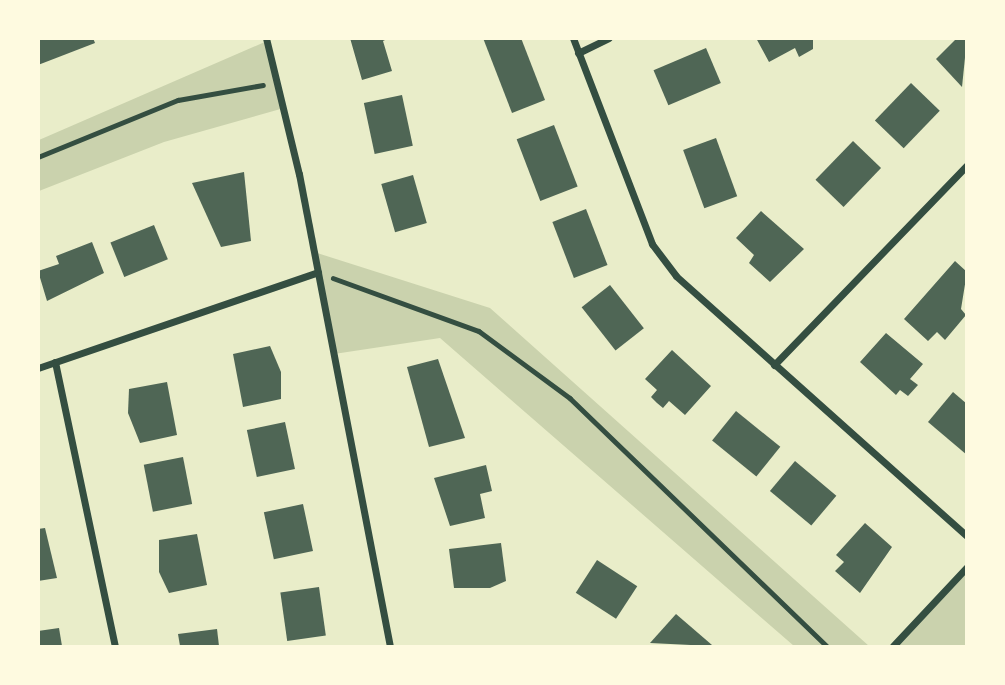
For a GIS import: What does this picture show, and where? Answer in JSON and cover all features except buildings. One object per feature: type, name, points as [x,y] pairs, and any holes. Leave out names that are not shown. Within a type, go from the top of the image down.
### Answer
[{"type":"street","points":[[266,38],[318,272],[390,646]]},
{"type":"street","points":[[573,38],[652,244],[698,302],[774,365],[967,536]]},
{"type":"street","points":[[578,53],[609,38]]},
{"type":"street","points":[[774,365],[967,165]]},
{"type":"street","points":[[38,368],[318,272]]},
{"type":"street","points":[[55,362],[115,646]]},
{"type":"street","points":[[893,646],[967,567]]},
{"type":"path","points":[[38,157],[178,100],[278,83]]},
{"type":"path","points":[[318,272],[479,331],[509,353],[570,398],[827,646]]},
{"type":"green space","points":[[267,41],[284,108],[164,142],[39,191],[39,140]]},
{"type":"green space","points":[[314,252],[490,308],[869,646],[794,646],[440,338],[334,354]]},
{"type":"green space","points":[[966,567],[966,646],[893,646]]}]
